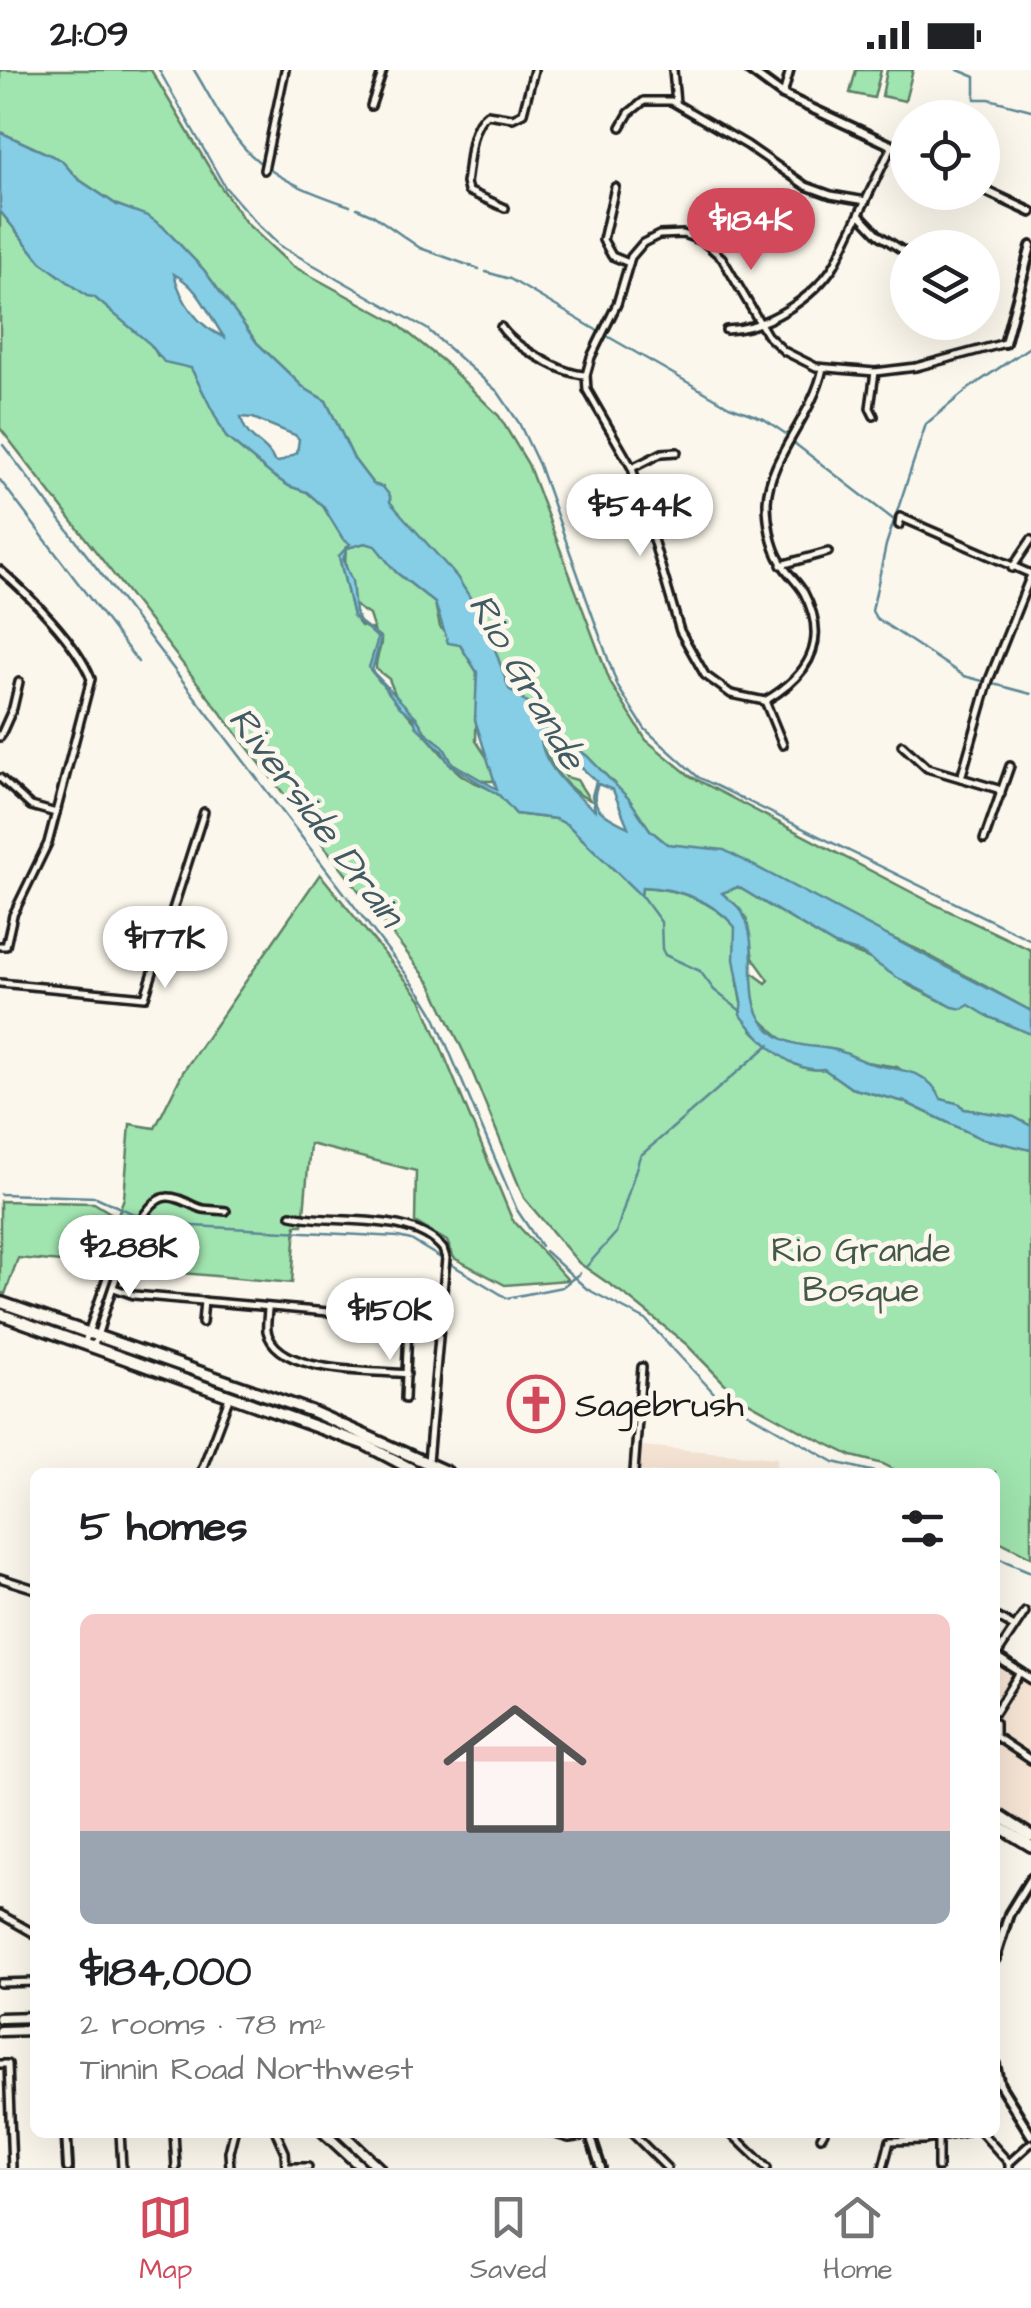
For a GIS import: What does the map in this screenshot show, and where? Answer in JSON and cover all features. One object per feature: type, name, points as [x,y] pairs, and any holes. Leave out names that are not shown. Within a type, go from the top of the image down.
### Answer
[{"type":"main road","points":[[0,1302],[230,1395],[364,1444],[409,1468]]},
{"type":"main road","points":[[0,1314],[91,1339],[311,1411],[439,1468]]},
{"type":"main road","points":[[1000,1816],[1028,1832]]},
{"type":"main road","points":[[1000,1827],[1031,1846]]},
{"type":"main road","points":[[0,2018],[30,2017]]},
{"type":"main road","points":[[0,2031],[30,2030]]},
{"type":"main road","points":[[330,2138],[362,2168]]},
{"type":"main road","points":[[347,2138],[379,2168]]},
{"type":"street","points":[[265,167],[285,70]]},
{"type":"street","points":[[371,106],[382,70]]},
{"type":"street","points":[[505,208],[468,191],[466,182],[476,129],[479,119],[487,114],[512,118],[523,113],[534,70]]},
{"type":"street","points":[[673,70],[676,103]]},
{"type":"street","points":[[750,70],[783,95],[890,145]]},
{"type":"street","points":[[783,95],[790,70]]},
{"type":"street","points":[[621,127],[628,113],[644,102],[660,99],[676,103],[806,186],[866,201]]},
{"type":"street","points":[[726,330],[758,324],[819,286],[835,264],[890,150]]},
{"type":"street","points":[[615,188],[603,240],[612,256],[628,263]]},
{"type":"street","points":[[1000,197],[1031,212]]},
{"type":"street","points":[[859,215],[890,243]]},
{"type":"street","points":[[823,368],[812,404],[771,479],[768,502],[769,526],[782,564],[802,589],[810,608],[815,630],[813,651],[800,676],[765,701],[731,694],[706,675],[680,631],[632,468],[590,399],[586,375],[589,364],[617,304],[628,263],[643,243],[659,235],[678,233],[700,240],[722,258],[758,324],[784,352],[823,368],[875,372],[1005,344],[1031,246]]},
{"type":"street","points":[[501,327],[509,338],[562,370],[586,375]]},
{"type":"street","points":[[874,416],[870,408],[875,372]]},
{"type":"street","points":[[632,468],[662,452],[677,452]]},
{"type":"street","points":[[899,524],[900,517],[1031,574],[986,688],[961,778]]},
{"type":"street","points":[[1012,568],[1031,540]]},
{"type":"street","points":[[782,564],[828,552]]},
{"type":"street","points":[[0,570],[80,657],[91,679],[48,843],[13,915],[3,946]]},
{"type":"street","points":[[0,737],[19,682]]},
{"type":"street","points":[[765,701],[783,744]]},
{"type":"street","points":[[902,745],[926,768],[998,790],[1000,794]]},
{"type":"street","points":[[984,840],[1010,766]]},
{"type":"street","points":[[0,778],[30,806],[56,813]]},
{"type":"street","points":[[0,983],[145,997],[204,812]]},
{"type":"street","points":[[91,1339],[124,1254],[144,1211],[153,1201],[171,1196],[207,1210],[226,1211]]},
{"type":"street","points":[[291,1215],[412,1228],[440,1244],[446,1258],[428,1462]]},
{"type":"street","points":[[91,1339],[112,1263],[124,1254]]},
{"type":"street","points":[[114,1288],[134,1295],[396,1318],[408,1326],[404,1398]]},
{"type":"street","points":[[202,1322],[204,1301]]},
{"type":"street","points":[[268,1307],[266,1330],[284,1355],[304,1364],[407,1374]]},
{"type":"street","points":[[634,1468],[642,1367]]},
{"type":"street","points":[[203,1468],[230,1395]]},
{"type":"street","points":[[0,1578],[30,1587]]},
{"type":"street","points":[[1000,1649],[1025,1612]]},
{"type":"street","points":[[1000,1619],[1015,1628]]},
{"type":"street","points":[[1000,1659],[1031,1679]]},
{"type":"street","points":[[1000,1704],[1020,1672]]},
{"type":"street","points":[[1000,1739],[1031,1760]]},
{"type":"street","points":[[1000,1944],[1009,1914],[1031,1878]]},
{"type":"street","points":[[0,1914],[30,1931]]},
{"type":"street","points":[[0,1983],[30,1982]]},
{"type":"street","points":[[4,2064],[12,2168]]},
{"type":"street","points":[[1000,2090],[1031,2135]]},
{"type":"street","points":[[66,2138],[68,2168]]},
{"type":"street","points":[[120,2138],[122,2168]]},
{"type":"street","points":[[174,2138],[176,2168]]},
{"type":"street","points":[[230,2168],[232,2138]]},
{"type":"street","points":[[279,2138],[286,2168],[308,2167]]},
{"type":"street","points":[[590,2138],[601,2168]]},
{"type":"street","points":[[637,2138],[667,2168]]},
{"type":"street","points":[[736,2138],[767,2168]]},
{"type":"street","points":[[882,2168],[890,2141],[926,2138]]},
{"type":"street","points":[[938,2138],[938,2168]]},
{"type":"street","points":[[986,2138],[1009,2165],[1031,2143]]},
{"type":"shaded area","points":[[642,1446],[777,1458],[776,1468],[640,1468]]},
{"type":"shaded area","points":[[1000,1663],[1031,1683],[1031,1829],[1000,1806]]},
{"type":"green space","points":[[0,70],[151,70],[246,223],[291,265],[395,322],[444,362],[499,416],[528,464],[611,684],[646,740],[690,776],[936,905],[1031,950],[1031,1011],[919,950],[694,849],[667,844],[650,830],[629,799],[587,756],[509,689],[390,502],[390,496],[373,484],[354,459],[326,401],[304,388],[257,343],[204,270],[162,226],[117,205],[78,179],[61,160],[0,132]]},
{"type":"green space","points":[[856,70],[881,70],[874,98],[850,93]]},
{"type":"green space","points":[[887,70],[913,70],[905,100],[882,96]]},
{"type":"green space","name":"Rio Grande Bosque","points":[[0,211],[41,262],[93,296],[151,344],[158,356],[191,368],[226,437],[272,475],[307,492],[323,506],[350,544],[339,556],[353,616],[361,626],[374,630],[369,615],[354,605],[346,568],[347,548],[365,543],[375,545],[396,572],[435,603],[440,627],[460,645],[477,672],[476,741],[492,765],[494,781],[481,781],[452,763],[443,746],[425,732],[397,699],[389,679],[376,669],[381,638],[376,634],[378,643],[369,668],[459,773],[495,792],[516,814],[556,819],[568,825],[641,895],[642,887],[681,893],[726,918],[735,927],[739,991],[745,1016],[756,1034],[791,1062],[824,1069],[851,1088],[905,1102],[980,1138],[1031,1150],[1031,1557],[1000,1542],[1000,1468],[891,1468],[852,1456],[736,1395],[686,1344],[579,1263],[524,1198],[467,1059],[431,984],[0,428]]},
{"type":"green space","points":[[544,740],[569,757],[561,764],[566,777],[577,780],[590,800],[560,776],[540,744]]},
{"type":"green space","points":[[320,874],[421,999],[512,1219],[568,1280],[505,1285],[454,1258],[447,1241],[415,1222],[416,1171],[310,1144],[303,1225],[296,1225],[292,1283],[18,1258],[5,1294],[0,1292],[0,1201],[94,1203],[117,1217],[124,1198],[130,1124],[155,1128],[183,1072]]},
{"type":"green space","points":[[738,887],[835,945],[876,961],[910,986],[953,1007],[969,1004],[1031,1034],[1031,1126],[1014,1117],[964,1109],[941,1099],[897,1067],[782,1039],[759,1018],[752,995],[751,972],[766,983],[769,980],[753,958],[746,917],[721,893]]},
{"type":"water","name":"Rio Grande","points":[[0,132],[61,160],[78,179],[117,205],[148,216],[162,226],[204,270],[257,343],[304,388],[326,401],[354,459],[373,484],[383,487],[390,502],[457,577],[485,621],[509,689],[587,756],[629,799],[650,830],[667,844],[724,850],[1031,1011],[1031,1034],[969,1005],[962,1009],[953,1007],[861,953],[835,945],[738,887],[722,893],[741,911],[749,929],[756,1009],[776,1035],[797,1044],[839,1051],[908,1071],[927,1080],[941,1099],[964,1109],[1014,1117],[1031,1126],[1031,1150],[980,1138],[905,1102],[851,1088],[824,1069],[799,1066],[788,1060],[740,1014],[735,927],[716,909],[668,890],[642,887],[641,896],[568,825],[556,819],[516,814],[499,795],[449,764],[369,668],[378,638],[353,616],[339,556],[350,544],[323,506],[307,492],[272,475],[226,437],[191,368],[164,362],[150,344],[94,297],[87,296],[41,262],[0,211]],"holes":[[[174,274],[197,294],[224,337],[198,319]],[[241,417],[295,435],[299,439],[297,453],[274,461]],[[365,543],[375,546],[396,572],[435,603],[448,643],[460,645],[477,672],[475,720],[497,789],[452,763],[443,746],[425,732],[416,717],[372,671],[381,638],[360,622],[355,612],[352,581],[343,560],[347,548]],[[541,736],[548,737],[596,781],[592,796],[595,810],[568,787],[546,757]],[[598,784],[613,790],[628,827],[601,811],[595,800]]]},
{"type":"waterway","points":[[159,70],[225,187],[280,246],[427,329],[498,392],[519,423],[539,465],[618,687],[645,729],[698,777],[1031,940]]},
{"type":"waterway","points":[[194,70],[230,130],[258,161],[291,182],[350,206]]},
{"type":"waterway","points":[[958,70],[975,77],[975,99],[1031,110]]},
{"type":"waterway","points":[[357,208],[420,248],[479,269]]},
{"type":"waterway","points":[[486,272],[510,279],[598,331]]},
{"type":"waterway","points":[[607,336],[789,436]]},
{"type":"waterway","points":[[1031,346],[926,424],[886,545],[872,611],[876,618],[964,676],[1031,694]]},
{"type":"waterway","points":[[794,443],[894,520]]},
{"type":"waterway","name":"Riverside Drain","points":[[3,445],[422,995],[517,1210],[541,1246]]},
{"type":"waterway","points":[[0,480],[138,662]]},
{"type":"waterway","points":[[641,895],[661,922],[665,955],[700,971],[714,990],[742,1012]]},
{"type":"waterway","points":[[586,1267],[616,1233],[640,1156],[770,1044]]},
{"type":"waterway","points":[[0,1194],[96,1197],[156,1224],[398,1237],[411,1240],[507,1298],[562,1287],[580,1273]]},
{"type":"waterway","points":[[545,1251],[587,1289],[646,1320],[715,1394],[834,1462],[859,1468]]},
{"type":"waterway","points":[[1000,1559],[1031,1572]]},
{"type":"place","name":"Sagebrush","points":[[536,1404]]}]
